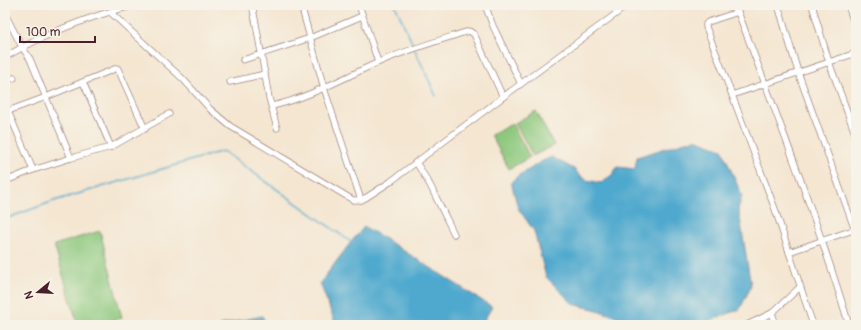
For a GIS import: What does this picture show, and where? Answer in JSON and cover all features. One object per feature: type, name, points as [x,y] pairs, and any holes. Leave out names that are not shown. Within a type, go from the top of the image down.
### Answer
[{"type":"street","points":[[5,57],[22,47],[66,27],[113,9],[135,5]]},
{"type":"street","points":[[252,5],[269,98],[272,106],[271,110],[277,128]]},
{"type":"street","points":[[301,5],[324,88],[361,200]]},
{"type":"street","points":[[359,5],[378,62]]},
{"type":"street","points":[[485,5],[493,26],[521,84]]},
{"type":"street","points":[[113,9],[184,79],[210,109],[230,126],[353,200],[361,200],[390,182],[502,97],[628,5]]},
{"type":"street","points":[[735,5],[822,240],[849,325]]},
{"type":"street","points":[[778,5],[798,72],[856,231],[822,240],[789,252]]},
{"type":"street","points":[[812,5],[829,62],[856,136]]},
{"type":"street","points":[[848,5],[856,29]]},
{"type":"street","points":[[738,12],[708,22],[706,27],[775,209],[813,325]]},
{"type":"street","points":[[5,14],[30,59],[71,158]]},
{"type":"street","points":[[243,60],[310,38],[362,16]]},
{"type":"street","points":[[272,106],[324,88],[378,62],[469,31],[473,32],[502,97]]},
{"type":"street","points":[[732,95],[856,52]]},
{"type":"street","points":[[33,170],[6,110],[117,68],[145,129]]},
{"type":"street","points":[[230,82],[265,74]]},
{"type":"street","points":[[5,78],[14,78]]},
{"type":"street","points":[[83,82],[111,148]]},
{"type":"street","points":[[8,180],[71,158],[111,148],[169,114]]},
{"type":"street","points":[[416,162],[430,184],[454,234]]},
{"type":"street","points":[[747,325],[772,313],[800,288]]},
{"type":"street","points":[[772,313],[776,325]]},
{"type":"green space","points":[[536,111],[554,145],[533,156],[515,123]]},
{"type":"green space","points":[[512,124],[530,157],[509,169],[491,135]]},
{"type":"green space","points":[[100,231],[122,318],[113,320],[111,325],[78,325],[54,245]]},
{"type":"water","points":[[695,139],[722,149],[742,196],[738,209],[751,286],[740,309],[700,325],[637,325],[597,310],[573,304],[546,277],[534,231],[518,208],[511,182],[519,175],[540,162],[552,157],[574,169],[580,176],[587,180],[601,183],[613,174],[617,167],[635,169],[637,157]]},
{"type":"water","points":[[364,227],[492,307],[481,325],[336,325],[320,283]]},
{"type":"water","points":[[262,316],[267,325],[220,325]]},
{"type":"waterway","points":[[395,5],[414,47]]},
{"type":"waterway","points":[[415,50],[436,96]]},
{"type":"waterway","points":[[5,219],[54,201],[223,151],[351,242]]}]
